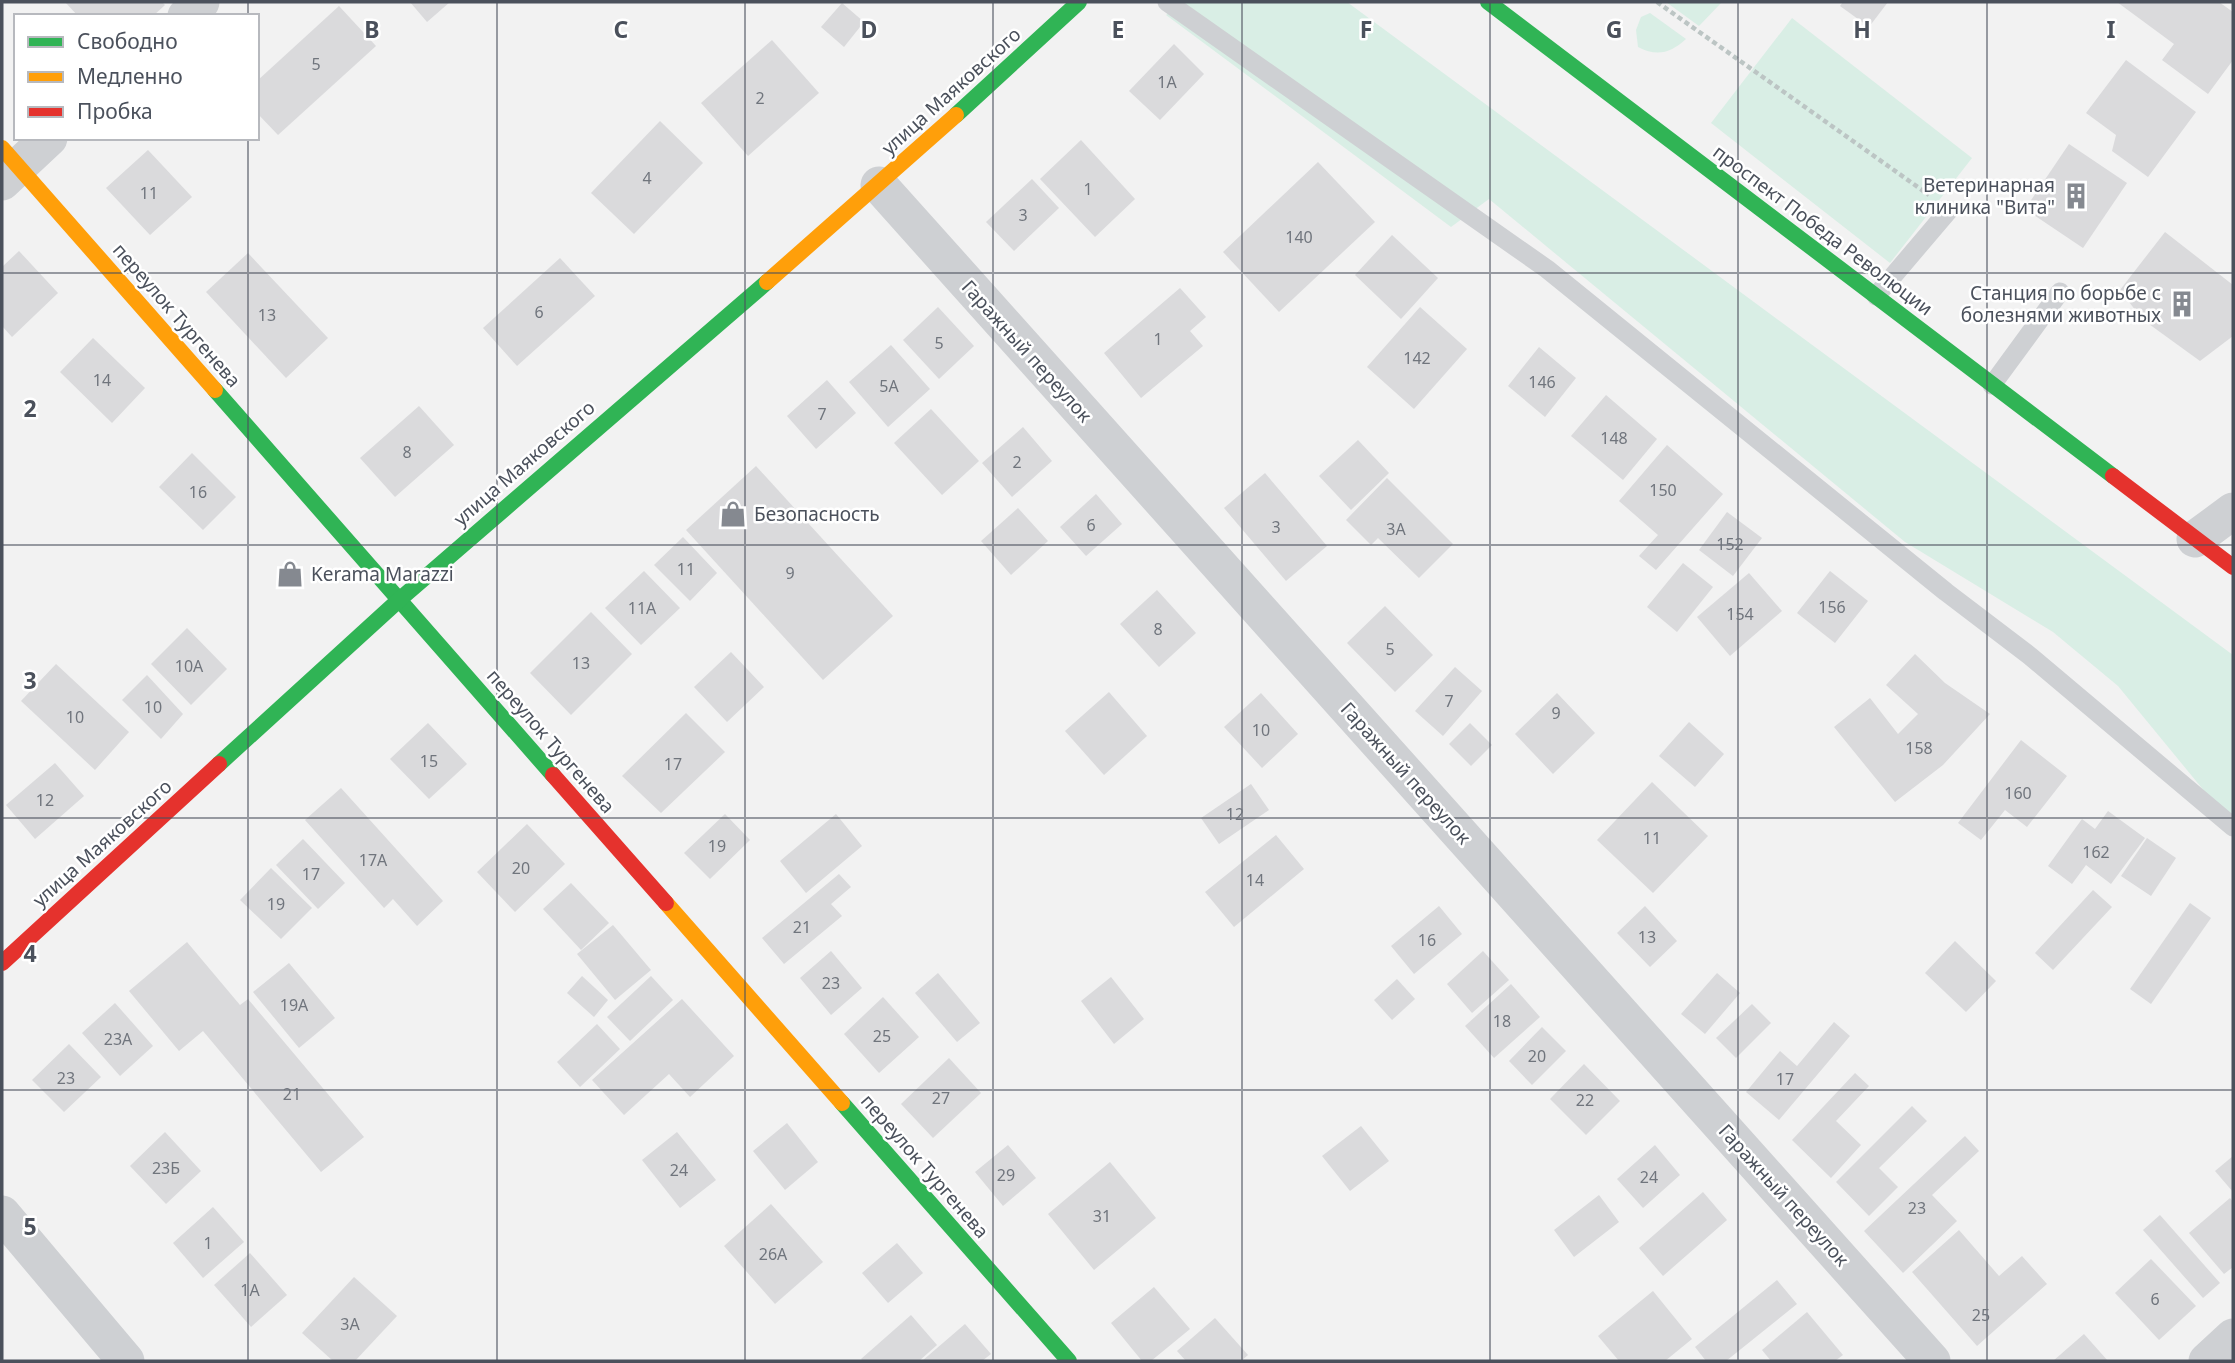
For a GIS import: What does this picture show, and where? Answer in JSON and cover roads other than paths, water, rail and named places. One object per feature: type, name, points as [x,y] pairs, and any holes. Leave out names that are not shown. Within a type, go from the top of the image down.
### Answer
[{"type":"main road","name":"улица Маяковского","points":[[2,963],[398,600],[879,185],[1079,2]]},
{"type":"main road","name":"проспект Победа Революции","points":[[1488,2],[2233,567]]},
{"type":"main road","name":"переулок Тургенева","points":[[7,165],[398,600],[1069,1361]]},
{"type":"street","points":[[188,14],[201,2]]},
{"type":"street","points":[[7,165],[46,140]]},
{"type":"street","name":"Гаражный переулок","points":[[879,185],[1932,1361]]},
{"type":"street","points":[[2195,539],[2233,511]]},
{"type":"street","points":[[2,1214],[126,1361]]},
{"type":"street","points":[[2207,1361],[2233,1337]]},
{"type":"lane","points":[[1167,2],[1547,269],[1946,592],[2030,656],[2233,827]]},
{"type":"lane","points":[[1875,296],[1949,210]]},
{"type":"lane","points":[[1992,384],[2060,292]]},
{"type":"place","name":"Ветеринарная клиника \"Вита\"","points":[[2076,196]]},
{"type":"place","name":"Станция по борьбе с болезнями животных","points":[[2182,304]]},
{"type":"place","name":"Безопасность","points":[[733,514]]},
{"type":"place","name":"Kerama Marazzi","points":[[290,574]]}]
